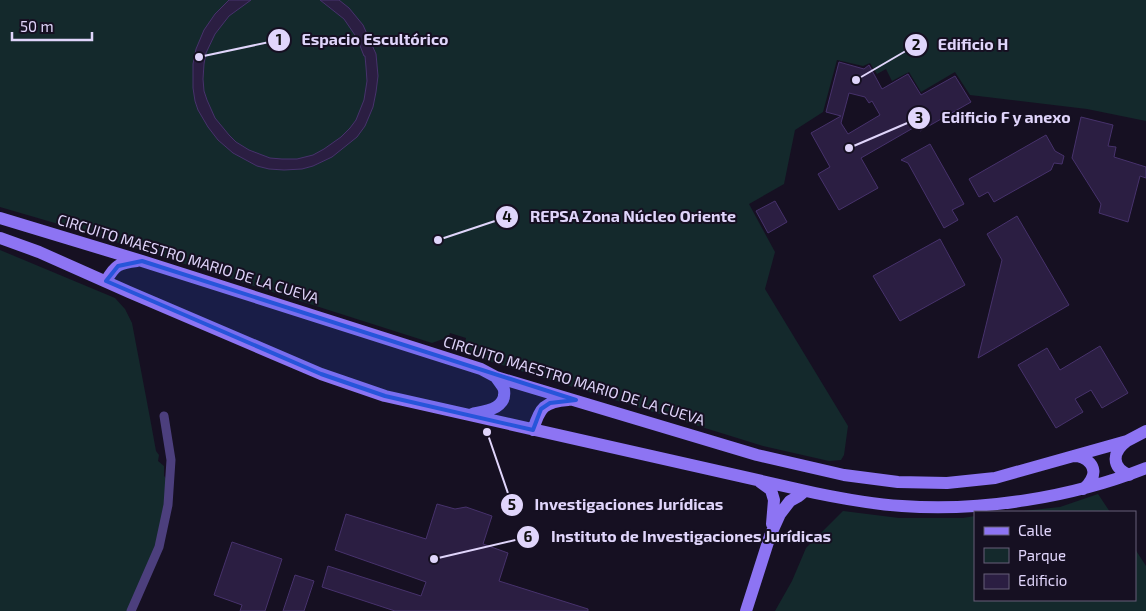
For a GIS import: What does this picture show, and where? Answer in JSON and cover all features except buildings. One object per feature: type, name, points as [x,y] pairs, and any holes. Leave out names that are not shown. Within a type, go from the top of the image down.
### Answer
[{"type":"street","name":"CIRCUITO MAESTRO MARIO DE LA CUEVA","points":[[0,218],[142,261],[481,369],[496,377],[757,455],[844,475],[898,482],[947,483],[995,478],[1127,441],[1146,431]]},
{"type":"street","points":[[0,238],[39,252],[321,374],[385,396],[804,491],[862,502],[904,506],[948,507],[994,504],[1083,489],[1146,468]]},
{"type":"street","points":[[106,281],[111,272],[124,262],[142,261]]},
{"type":"street","points":[[467,415],[493,409],[500,404],[504,397],[504,389],[496,377]]},
{"type":"street","points":[[533,430],[542,409],[550,403],[576,400]]},
{"type":"street","points":[[131,611],[159,546],[168,505],[171,460],[164,416]]},
{"type":"street","points":[[1127,441],[1118,450],[1116,462],[1119,468],[1129,475]]},
{"type":"street","points":[[1074,456],[1088,460],[1093,468],[1091,480],[1083,489]]},
{"type":"street","points":[[758,480],[771,490],[774,500],[770,536]]},
{"type":"street","points":[[746,611],[770,536],[780,514],[790,501],[804,491]]},
{"type":"highlighted area","points":[[142,261],[576,400],[550,403],[541,409],[533,430],[385,396],[321,374],[106,281],[118,266]]},
{"type":"green space","points":[[0,0],[1146,0],[1146,121],[1087,109],[970,95],[955,72],[921,92],[909,72],[892,81],[886,69],[877,74],[870,63],[863,66],[837,60],[823,112],[795,130],[784,184],[749,204],[775,252],[765,289],[848,426],[844,455],[841,460],[829,461],[763,446],[476,357],[465,344],[466,338],[450,333],[448,339],[432,343],[72,228],[0,207]]},
{"type":"green space","points":[[0,250],[115,298],[125,309],[132,323],[156,451],[159,455],[158,461],[164,466],[164,476],[167,479],[157,547],[130,611],[0,611]]},
{"type":"green space","points":[[1098,494],[1109,511],[1022,511],[1060,507]]},
{"type":"green space","points":[[843,511],[899,518],[963,518],[974,516],[974,601],[1136,601],[1136,551],[1146,566],[1146,611],[775,611],[792,581],[806,548]]},
{"type":"place","name":"Espacio Escultórico","points":[[199,57]]},
{"type":"place","name":"Edificio H","points":[[856,80]]},
{"type":"place","name":"Edificio F y anexo","points":[[849,148]]},
{"type":"place","name":"REPSA Zona Núcleo Oriente","points":[[438,240]]},
{"type":"place","name":"Investigaciones Jurídicas","points":[[487,432]]},
{"type":"place","name":"Instituto de Investigaciones Jurídicas","points":[[434,559]]}]
